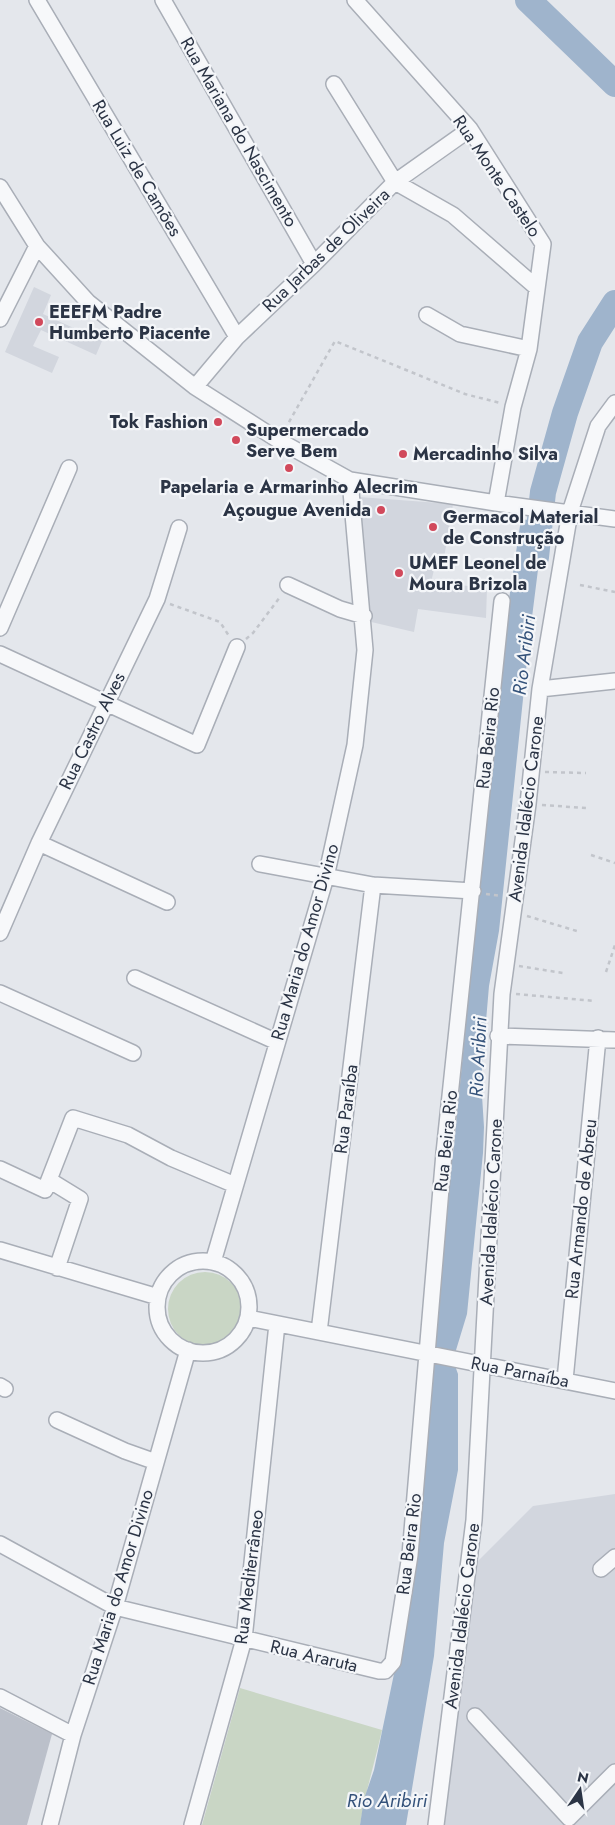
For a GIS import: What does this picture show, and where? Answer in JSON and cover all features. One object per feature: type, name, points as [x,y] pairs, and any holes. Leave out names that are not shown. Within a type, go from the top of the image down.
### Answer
[{"type":"street","name":"Rua Luiz de Camões","points":[[38,0],[237,336]]},
{"type":"street","name":"Rua Mariana do Nascimento","points":[[164,0],[314,264]]},
{"type":"street","name":"Rua Monte Castelo","points":[[355,0],[470,129],[543,244],[528,349],[513,407],[496,503]]},
{"type":"street","points":[[334,84],[395,182],[453,214],[536,287]]},
{"type":"street","name":"Rua Jarbas de Oliveira","points":[[195,387],[237,336],[314,264],[395,182],[470,129]]},
{"type":"street","points":[[0,187],[37,246],[88,302],[195,387],[278,440],[350,480],[521,507],[615,519]]},
{"type":"street","points":[[0,319],[37,246]]},
{"type":"street","points":[[427,315],[460,334],[528,349]]},
{"type":"street","name":"Avenida Idalécio Carone","points":[[436,1825],[474,1520],[495,1156],[498,1036],[528,804],[540,690],[570,512],[598,426],[615,403]]},
{"type":"street","points":[[0,628],[68,468]]},
{"type":"street","name":"Rua Maria do Amor Divino","points":[[213,1262],[326,877],[355,745],[365,650],[364,616],[350,480]]},
{"type":"street","name":"Rua Castro Alves","points":[[0,932],[105,702],[157,599],[179,528]]},
{"type":"street","points":[[288,585],[340,609],[364,616]]},
{"type":"street","name":"Rua Beira Rio","points":[[378,1672],[385,1671],[393,1662],[410,1555],[444,1153],[479,892],[502,601]]},
{"type":"street","points":[[0,654],[197,745],[237,647]]},
{"type":"street","points":[[540,690],[615,681]]},
{"type":"street","points":[[39,844],[167,902]]},
{"type":"street","points":[[260,864],[373,885],[479,892]]},
{"type":"street","name":"Rua Paraíba","points":[[319,1332],[373,885]]},
{"type":"street","points":[[135,978],[277,1042]]},
{"type":"street","points":[[0,993],[133,1053]]},
{"type":"street","points":[[498,1036],[615,1040]]},
{"type":"street","name":"Rua Armando de Abreu","points":[[564,1380],[598,1038]]},
{"type":"street","points":[[0,1169],[44,1190],[73,1118],[128,1135],[171,1158],[235,1185]]},
{"type":"street","points":[[49,1180],[80,1199],[57,1268]]},
{"type":"street","points":[[0,1250],[158,1296]]},
{"type":"street","points":[[195,1262],[213,1262],[229,1270],[242,1283],[248,1300],[248,1318],[241,1333],[228,1345],[204,1353],[188,1350],[173,1342],[163,1329],[157,1313],[158,1296],[166,1280],[178,1268],[195,1262]]},
{"type":"street","points":[[248,1318],[427,1354]]},
{"type":"street","name":"Rua Mediterrâneo","points":[[192,1825],[244,1639],[277,1324]]},
{"type":"street","name":"Rua Maria do Amor Divino","points":[[50,1825],[72,1734],[115,1608],[188,1350]]},
{"type":"street","name":"Rua Parnaíba","points":[[427,1354],[615,1391]]},
{"type":"street","points":[[57,1420],[125,1452],[156,1462]]},
{"type":"street","name":"Rua Araruta","points":[[0,1544],[115,1608],[378,1672]]},
{"type":"street","points":[[601,1569],[615,1557]]},
{"type":"street","points":[[0,1697],[72,1734]]},
{"type":"street","points":[[475,1716],[569,1818],[615,1772]]},
{"type":"path","points":[[278,440],[336,341],[464,394],[513,407]]},
{"type":"path","points":[[157,599],[220,622],[237,647],[253,633],[288,585]]},
{"type":"path","points":[[580,586],[615,592]]},
{"type":"path","points":[[530,782],[540,782],[540,772],[586,773]]},
{"type":"path","points":[[528,804],[586,808]]},
{"type":"path","points":[[591,855],[615,862]]},
{"type":"path","points":[[479,892],[508,897]]},
{"type":"path","points":[[514,912],[580,932]]},
{"type":"path","points":[[606,972],[615,945]]},
{"type":"path","points":[[506,964],[563,973]]},
{"type":"path","points":[[502,994],[595,1001]]},
{"type":"shaded area","name":"EEEFM Padre Humberto Piacente","points":[[34,287],[51,295],[43,314],[102,341],[96,355],[41,330],[33,346],[59,357],[52,373],[5,352]]},
{"type":"shaded area","name":"UMEF Leonel de Moura Brizola","points":[[359,497],[453,504],[443,564],[436,562],[431,582],[487,588],[486,618],[418,609],[414,632],[367,621]]},
{"type":"shaded area","points":[[615,1494],[615,1825],[440,1825],[475,1564],[533,1506]]},
{"type":"green space","points":[[198,1272],[212,1272],[226,1278],[236,1288],[242,1302],[240,1323],[226,1340],[212,1346],[198,1346],[184,1340],[174,1330],[168,1316],[168,1302],[174,1288],[184,1278]]},
{"type":"green space","points":[[240,1688],[382,1730],[360,1825],[202,1825]]},
{"type":"water","name":"Rio Aribiri","points":[[521,519],[544,522],[529,641],[499,931],[489,986],[481,1080],[484,1127],[483,1153],[467,1314],[453,1360],[458,1374],[458,1470],[444,1543],[434,1656],[406,1825],[360,1825],[364,1799],[374,1770],[400,1645],[449,1175],[454,1147],[502,646]]},
{"type":"building","points":[[0,1708],[52,1734],[27,1825],[0,1825]]},
{"type":"waterway","name":"Rio Aribiri","points":[[528,0],[615,84]]},
{"type":"waterway","name":"Rio Aribiri","points":[[536,557],[543,492],[565,413],[590,342],[615,303]]},
{"type":"place","name":"EEEFM Padre Humberto Piacente","points":[[39,322]]},
{"type":"place","name":"Tok Fashion","points":[[218,422]]},
{"type":"place","name":"Supermercado Serve Bem","points":[[236,440]]},
{"type":"place","name":"Mercadinho Silva","points":[[403,454]]},
{"type":"place","name":"Papelaria e Armarinho Alecrim","points":[[289,468]]},
{"type":"place","name":"Açougue Avenida","points":[[381,510]]},
{"type":"place","name":"Germacol Material de Construção","points":[[433,527]]},
{"type":"place","name":"UMEF Leonel de Moura Brizola","points":[[399,573]]}]
